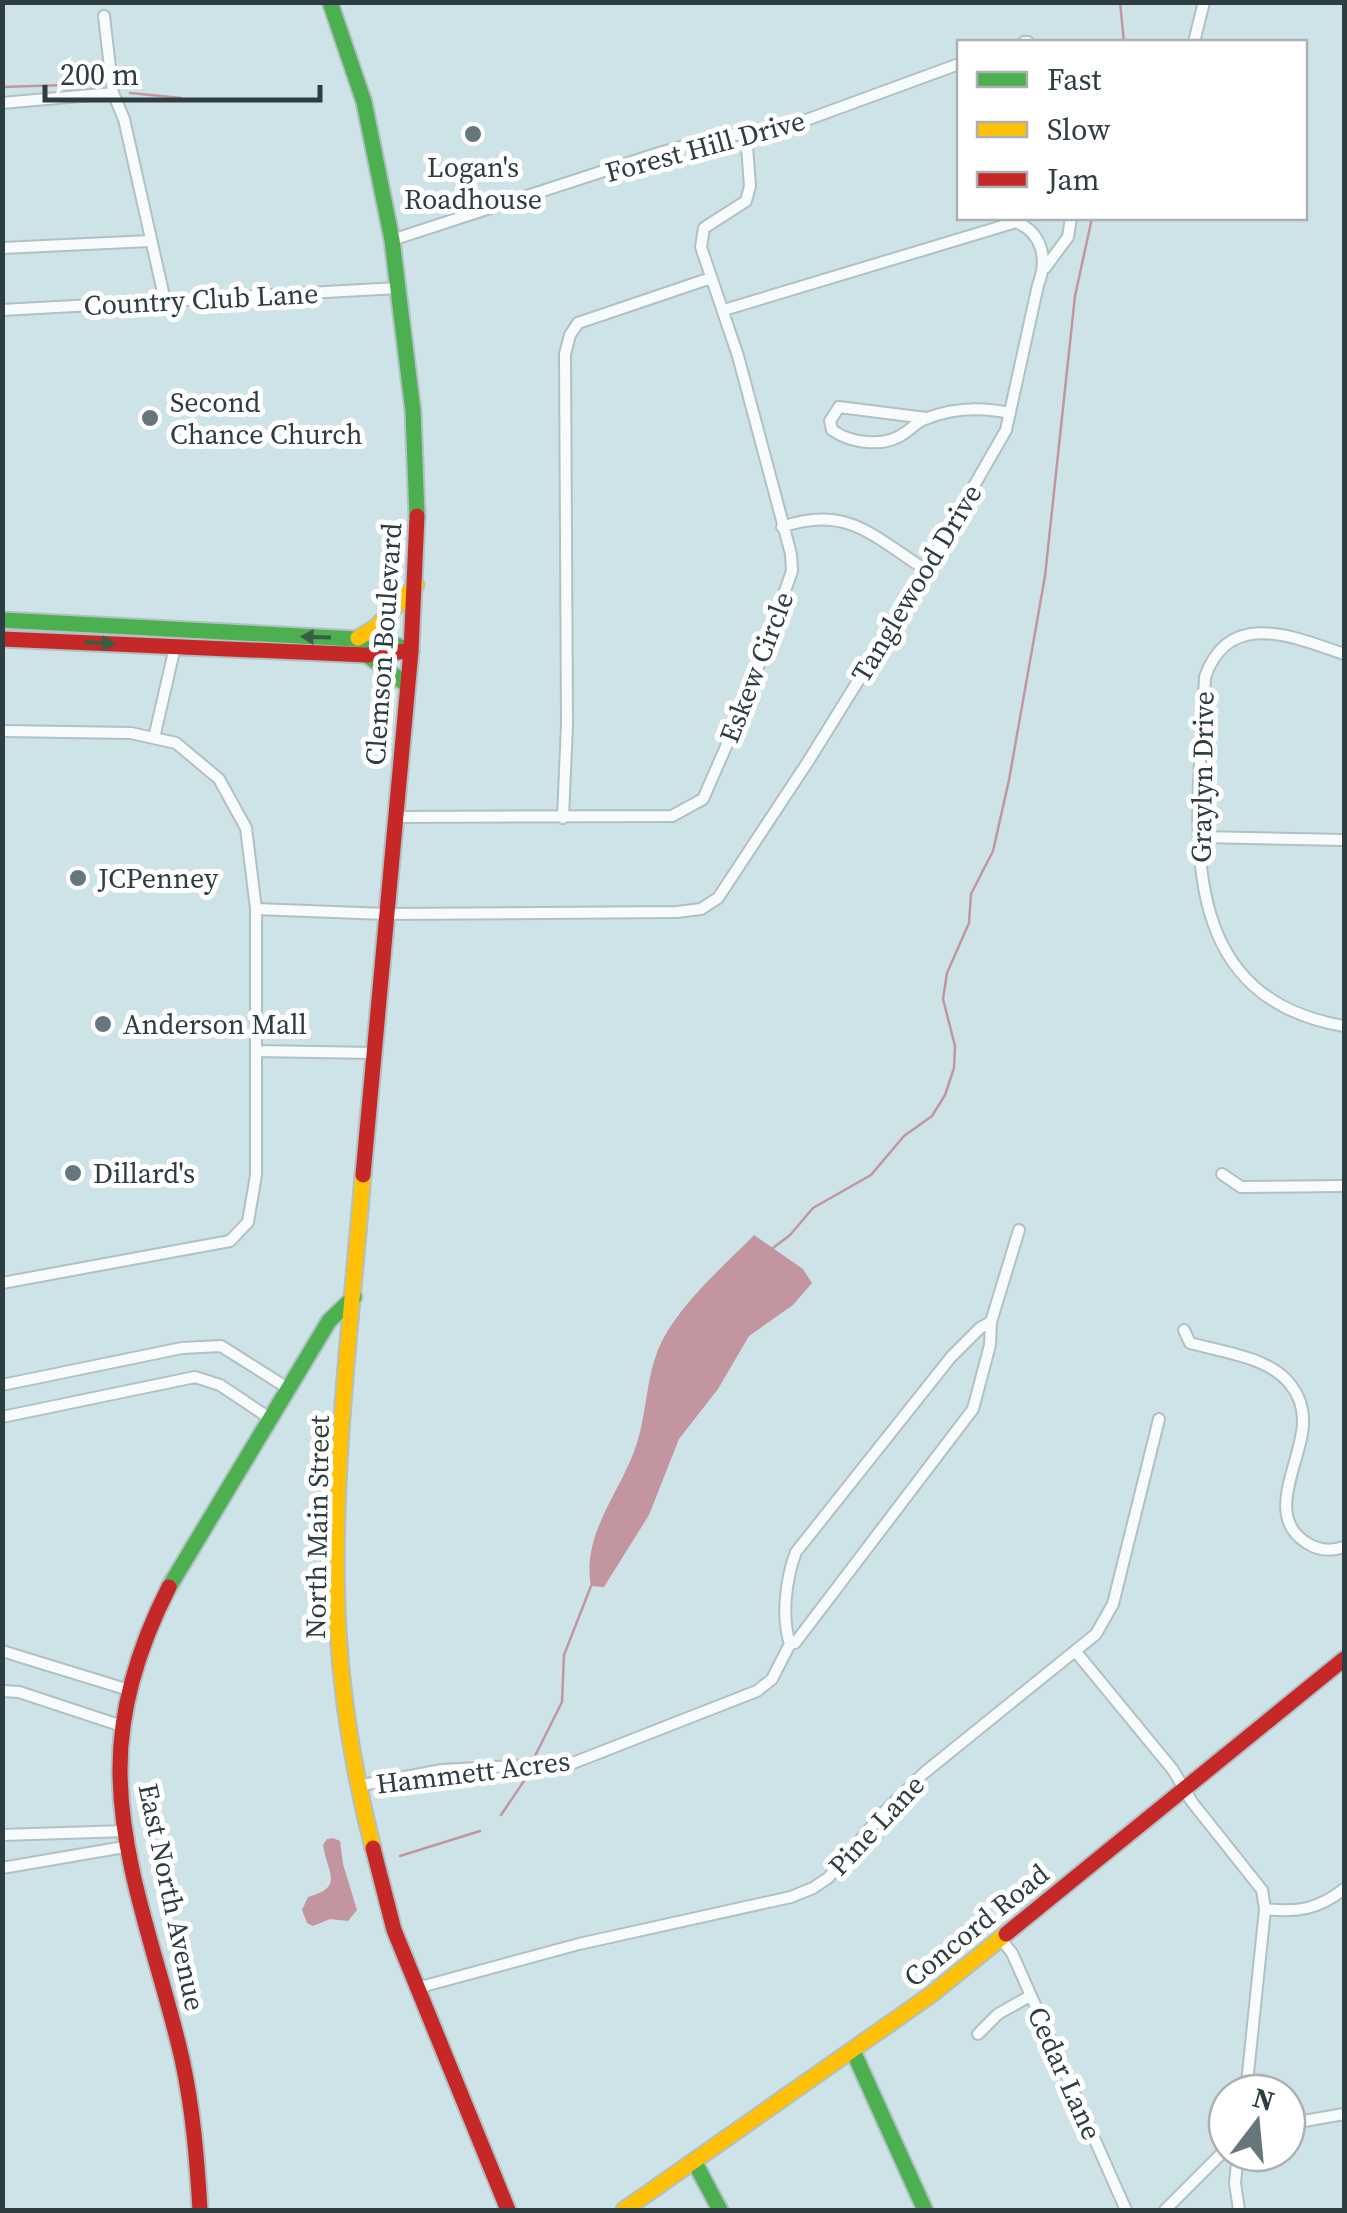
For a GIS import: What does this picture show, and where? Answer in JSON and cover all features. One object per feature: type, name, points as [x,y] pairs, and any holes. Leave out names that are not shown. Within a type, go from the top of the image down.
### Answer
[{"type":"main road","name":"Clemson Boulevard","points":[[330,2],[364,102],[392,240],[415,437],[416,585],[354,1297]]},
{"type":"main road","points":[[356,639],[386,621],[396,600],[416,585]]},
{"type":"main road","points":[[2,620],[356,639],[388,642],[411,651]]},
{"type":"main road","points":[[2,638],[368,655],[411,651]]},
{"type":"main road","points":[[368,655],[408,685]]},
{"type":"main road","name":"East North Avenue","points":[[200,2210],[197,2148],[183,2064],[128,1838],[120,1776],[128,1690],[145,1632],[169,1584],[330,1321],[354,1297]]},
{"type":"main road","name":"North Main Street","points":[[354,1297],[338,1478],[335,1566],[345,1712],[357,1786],[383,1890],[416,1988],[508,2210]]},
{"type":"main road","name":"Concord Road","points":[[624,2210],[932,1994],[1344,1659]]},
{"type":"main road","points":[[853,2051],[924,2210]]},
{"type":"main road","points":[[694,2161],[720,2210]]},
{"type":"street","points":[[1194,40],[1204,2]]},
{"type":"street","points":[[104,16],[113,92],[124,119],[165,301]]},
{"type":"street","name":"Forest Hill Drive","points":[[392,240],[659,153],[809,119],[957,65]]},
{"type":"street","points":[[2,103],[113,92]]},
{"type":"street","name":"Eskew Circle","points":[[394,817],[672,816],[703,799],[746,701],[792,570],[791,554],[701,238],[711,221],[746,201],[750,186],[746,133]]},
{"type":"street","points":[[1045,268],[1068,237],[1071,220]]},
{"type":"street","points":[[724,310],[1016,222],[1030,228],[1039,242],[1045,268]]},
{"type":"street","points":[[2,248],[150,241]]},
{"type":"street","name":"Tanglewood Drive","points":[[256,909],[385,914],[701,909],[718,898],[926,570],[1006,430],[1045,268]]},
{"type":"street","points":[[562,818],[567,724],[565,354],[570,335],[578,324],[711,278]]},
{"type":"street","name":"Country Club Lane","points":[[2,310],[400,288]]},
{"type":"street","points":[[926,418],[905,434],[875,442],[842,437],[832,430],[830,421],[839,407],[926,418],[972,409],[1010,413]]},
{"type":"street","points":[[782,527],[829,517],[852,523],[926,570]]},
{"type":"street","name":"Graylyn Drive","points":[[1344,654],[1266,631],[1244,634],[1212,658],[1205,678],[1199,872],[1206,906],[1227,956],[1246,979],[1273,1002],[1294,1013],[1344,1026]]},
{"type":"street","points":[[154,738],[176,647]]},
{"type":"street","points":[[2,731],[131,733],[176,743],[218,779],[246,828],[256,909],[256,1175],[248,1222],[230,1241],[2,1282]]},
{"type":"street","points":[[1200,836],[1344,840]]},
{"type":"street","points":[[256,1051],[374,1053]]},
{"type":"street","points":[[1222,1174],[1241,1187],[1344,1186]]},
{"type":"street","name":"Hammett Acres","points":[[357,1786],[442,1770],[553,1766],[612,1750],[757,1691],[772,1680],[790,1644],[795,1644],[973,1409],[990,1345],[990,1322],[1019,1230]]},
{"type":"street","points":[[790,1644],[786,1603],[789,1570],[796,1552],[950,1357],[990,1322]]},
{"type":"street","points":[[1184,1330],[1190,1343],[1262,1364],[1290,1384],[1304,1419],[1287,1494],[1290,1527],[1304,1542],[1324,1550],[1344,1547]]},
{"type":"street","points":[[2,1385],[221,1346],[289,1389]]},
{"type":"street","points":[[2,1418],[195,1376],[220,1386],[271,1420]]},
{"type":"street","name":"Pine Lane","points":[[416,1988],[579,1944],[791,1897],[828,1878],[882,1812],[924,1773],[1076,1652],[1105,1622],[1113,1604],[1159,1418]]},
{"type":"street","points":[[2,1651],[128,1690]]},
{"type":"street","points":[[1076,1652],[1262,1890],[1265,1909],[1248,2073]]},
{"type":"street","points":[[2,1691],[19,1692],[122,1726]]},
{"type":"street","points":[[2,1835],[128,1838]]},
{"type":"street","points":[[2,1868],[128,1838]]},
{"type":"street","points":[[1265,1909],[1300,1912],[1328,1902],[1344,1889]]},
{"type":"street","name":"Cedar Lane","points":[[1000,1938],[1012,1953],[1126,2210]]},
{"type":"street","points":[[978,2034],[998,2014],[1030,1996]]},
{"type":"street","points":[[1307,2120],[1344,2114]]},
{"type":"street","points":[[1165,2210],[1207,2168]]},
{"type":"street","points":[[1236,2173],[1239,2210]]},
{"type":"shaded area","points":[[754,1235],[803,1269],[812,1283],[793,1305],[749,1336],[718,1389],[679,1439],[649,1515],[604,1587],[591,1586],[589,1567],[597,1530],[637,1443],[653,1364],[663,1339],[693,1297]]},
{"type":"shaded area","points":[[333,1838],[340,1841],[357,1910],[348,1921],[330,1919],[313,1926],[307,1923],[302,1910],[308,1897],[330,1884],[323,1845]]},
{"type":"waterway","points":[[1120,2],[1124,40]]},
{"type":"waterway","points":[[2,87],[96,84]]},
{"type":"waterway","points":[[130,93],[181,98]]},
{"type":"waterway","points":[[773,1248],[813,1208],[871,1175],[904,1136],[932,1116],[945,1095],[954,1068],[955,1046],[943,999],[947,973],[969,923],[971,894],[993,851],[1009,780],[1045,576],[1075,296],[1092,220]]},
{"type":"waterway","points":[[535,1756],[562,1702],[564,1655],[591,1586]]},
{"type":"waterway","points":[[501,1815],[528,1775]]},
{"type":"waterway","points":[[400,1856],[480,1831]]},
{"type":"traffic: fast","points":[[330,2],[364,102],[392,240],[413,411],[417,516]]},
{"type":"traffic: fast","points":[[2,620],[356,639],[388,642],[411,651]]},
{"type":"traffic: fast","points":[[367,655],[407,685]]},
{"type":"traffic: fast","points":[[169,1587],[329,1321],[354,1297]]},
{"type":"traffic: fast","points":[[853,2051],[925,2210]]},
{"type":"traffic: fast","points":[[694,2161],[720,2210]]},
{"type":"traffic: slow","points":[[358,638],[376,627],[416,585]]},
{"type":"traffic: slow","points":[[363,1175],[343,1402],[336,1573],[346,1712],[373,1848]]},
{"type":"traffic: slow","points":[[624,2210],[932,1994],[1006,1934]]},
{"type":"traffic: jam","points":[[363,1175],[411,651],[417,516]]},
{"type":"traffic: jam","points":[[2,639],[367,655],[408,651]]},
{"type":"traffic: jam","points":[[169,1587],[149,1630],[128,1698],[120,1769],[134,1879],[186,2078],[200,2210]]},
{"type":"traffic: jam","points":[[1006,1934],[1344,1659]]},
{"type":"traffic: jam","points":[[373,1848],[394,1930],[508,2210]]},
{"type":"place","name":"Logan's Roadhouse","points":[[473,134]]},
{"type":"place","name":"Second Chance Church","points":[[150,418]]},
{"type":"place","name":"JCPenney","points":[[78,878]]},
{"type":"place","name":"Anderson Mall","points":[[103,1024]]},
{"type":"place","name":"Dillard's","points":[[73,1173]]}]
